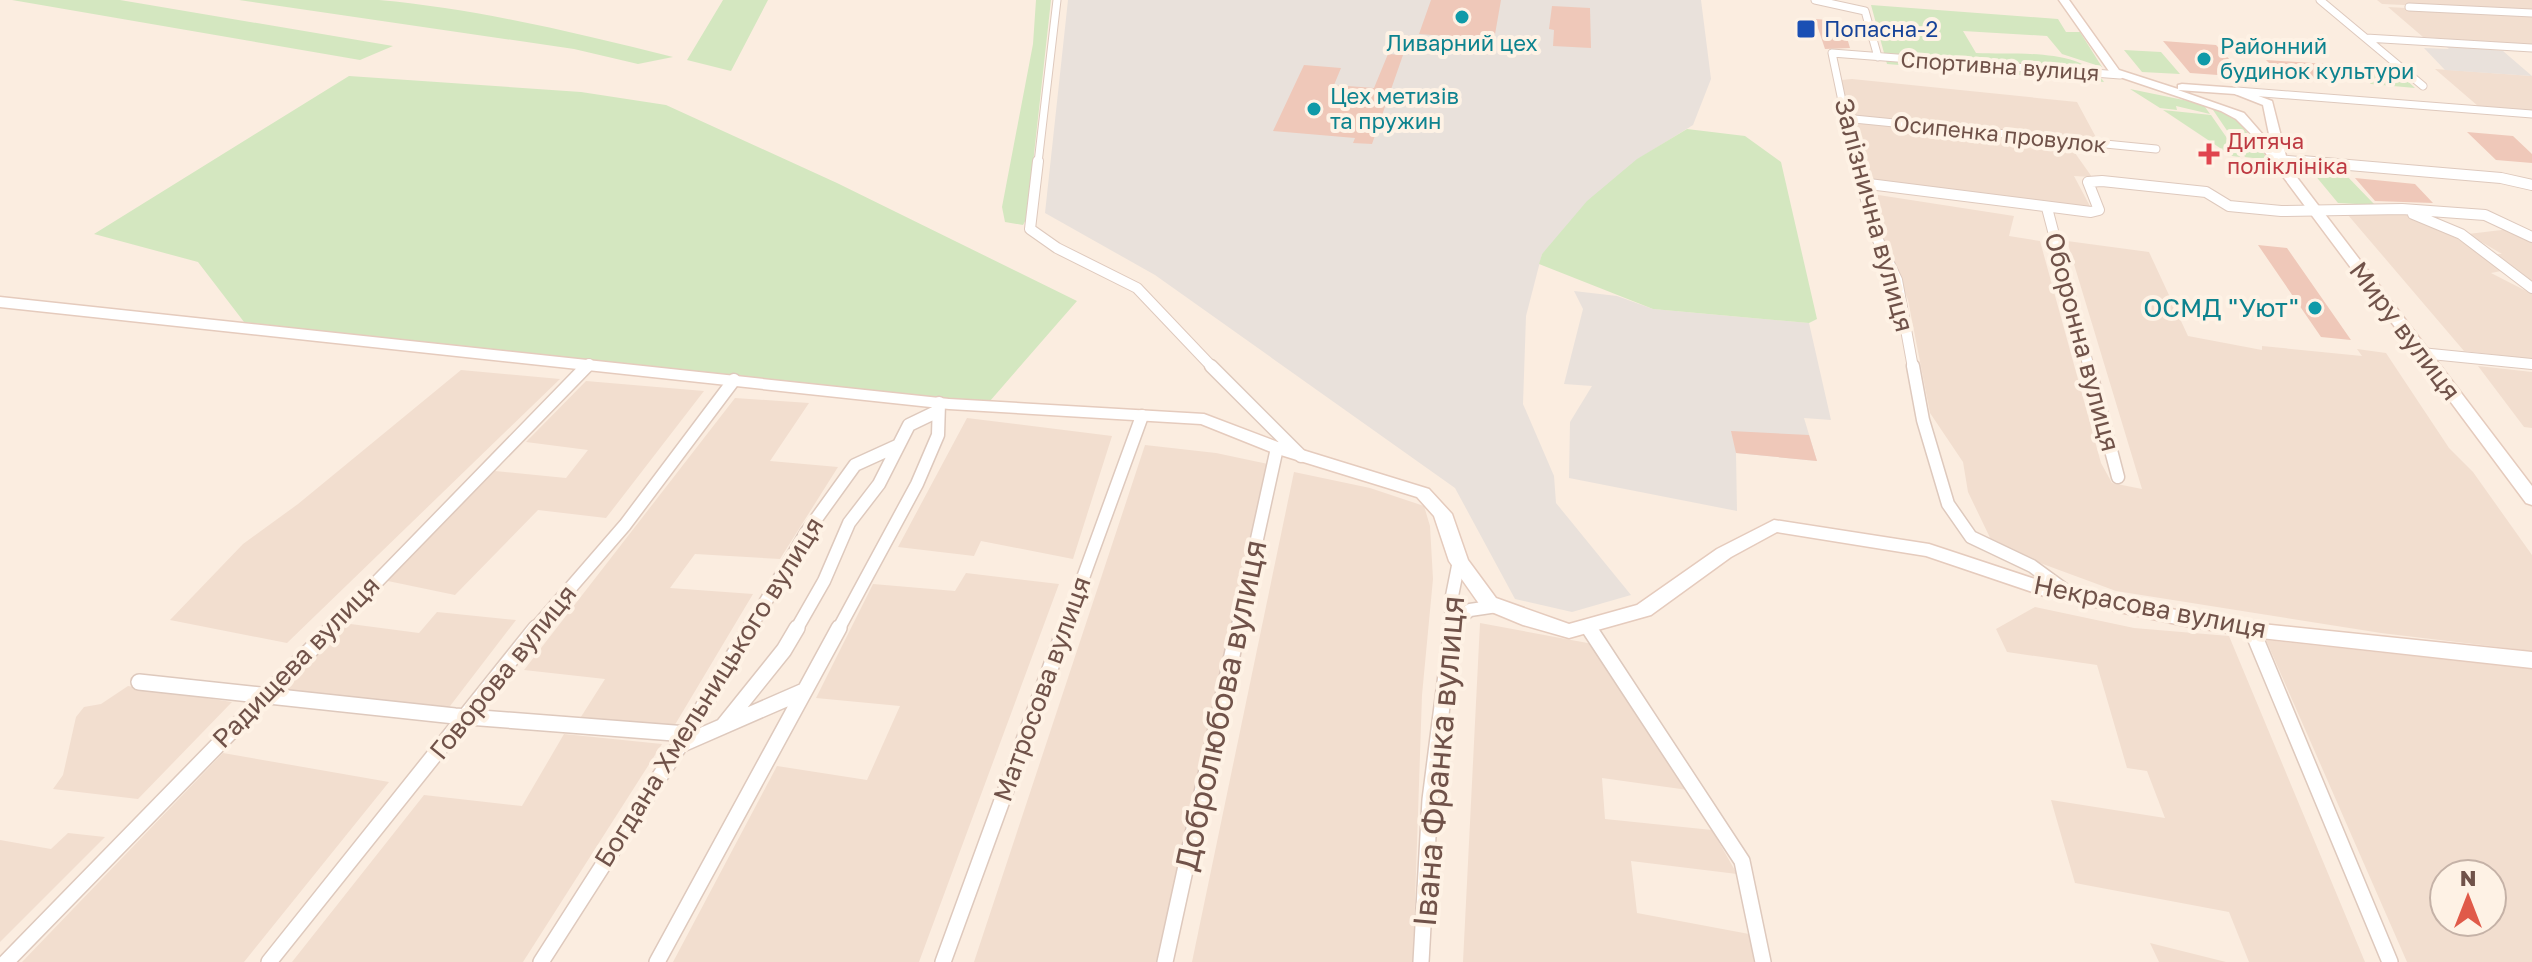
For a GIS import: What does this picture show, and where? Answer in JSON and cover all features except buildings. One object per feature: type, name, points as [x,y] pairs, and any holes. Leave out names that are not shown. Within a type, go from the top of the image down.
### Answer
[{"type":"street","points":[[1057,0],[1030,229],[1057,248],[1137,288],[1165,321],[1301,456]]},
{"type":"street","points":[[1815,0],[1865,11],[1878,57]]},
{"type":"street","points":[[2064,0],[2110,68],[2120,75],[2219,107],[2255,113],[2266,101]]},
{"type":"street","points":[[2320,0],[2423,86]]},
{"type":"street","points":[[2409,7],[2532,13]]},
{"type":"street","points":[[2366,38],[2532,48]]},
{"type":"street","name":"Спортивна вулиця","points":[[1832,53],[2120,75]]},
{"type":"street","name":"Залізнична вулиця","points":[[1832,53],[1844,118],[1861,183],[1877,238],[1897,280],[1923,420],[1948,504],[1971,537],[2032,566],[2071,595]]},
{"type":"street","points":[[2139,83],[2237,91],[2266,101],[2532,114]]},
{"type":"street","points":[[2217,90],[2203,96],[2219,107]]},
{"type":"street","points":[[2266,101],[2280,161],[2501,178],[2532,185]]},
{"type":"street","name":"Миру вулиця","points":[[2219,107],[2240,116],[2280,161],[2421,353],[2525,481],[2532,499]]},
{"type":"street","name":"Осипенка провулок","points":[[1844,118],[2156,149]]},
{"type":"street","points":[[1861,183],[2075,212],[2099,210],[2088,182],[2102,181],[2206,192],[2229,206],[2281,211],[2402,209],[2485,215],[2532,237]]},
{"type":"street","name":"Оборонна вулиця","points":[[2047,208],[2118,477]]},
{"type":"street","points":[[2402,209],[2461,234],[2532,288]]},
{"type":"street","points":[[0,302],[734,380],[938,408],[1204,419],[1277,448],[1423,493],[1443,514],[1459,561],[1489,603],[1569,631],[1588,627],[1742,861],[1763,962]]},
{"type":"street","points":[[2421,353],[2532,364]]},
{"type":"street","name":"Радищева вулиця","points":[[6,962],[589,364]]},
{"type":"street","name":"Говорова вулиця","points":[[269,962],[543,619],[625,525],[734,380]]},
{"type":"street","points":[[723,726],[784,650],[824,581],[849,523],[879,484],[909,425],[938,408]]},
{"type":"street","points":[[657,962],[917,484],[938,435],[938,408]]},
{"type":"street","name":"Матросова вулиця","points":[[943,962],[1142,416]]},
{"type":"street","name":"Богдана Хмельницького вулиця","points":[[541,962],[683,739],[806,533],[855,465],[899,445]]},
{"type":"street","name":"Добролюбова вулиця","points":[[1165,962],[1277,448]]},
{"type":"street","name":"Некрасова вулиця","points":[[1588,627],[1644,610],[1724,553],[1774,526],[1929,550],[2071,595],[2252,630],[2532,660]]},
{"type":"street","name":"Івана Франка вулиця","points":[[1421,962],[1430,800],[1453,623],[1451,601],[1459,561]]},
{"type":"street","points":[[1453,623],[1470,610],[1497,606]]},
{"type":"street","points":[[2252,630],[2390,962]]},
{"type":"street","points":[[139,682],[261,698],[683,739],[723,726],[804,691]]},
{"type":"shaded area","points":[[1068,0],[1701,0],[1711,79],[1693,125],[1638,159],[1542,254],[1526,316],[1523,404],[1554,476],[1556,503],[1631,595],[1572,612],[1515,599],[1455,488],[1155,275],[1045,213]]},
{"type":"shaded area","points":[[2377,0],[2532,0],[2532,11],[2382,4]]},
{"type":"shaded area","points":[[2388,7],[2532,15],[2532,45],[2423,37]]},
{"type":"shaded area","points":[[2444,45],[2503,51],[2532,76],[2445,70],[2424,48],[2449,49]]},
{"type":"shaded area","points":[[2435,69],[2532,76],[2532,111],[2478,106]]},
{"type":"shaded area","points":[[1841,80],[2077,102],[2098,141],[1850,116]]},
{"type":"shaded area","points":[[1852,122],[2070,146],[2092,177],[2074,176],[2092,210],[1872,180]]},
{"type":"shaded area","points":[[1872,194],[2014,216],[2009,236],[2040,241],[2101,463],[2112,483],[2142,489],[2067,241],[2149,252],[2188,336],[2262,350],[2262,346],[2362,356],[2357,349],[2386,353],[2449,448],[2473,472],[2532,555],[2532,651],[2381,633],[2116,591],[1994,546],[1968,492],[1963,462],[1930,413],[1908,300],[1877,222]]},
{"type":"shaded area","points":[[2404,214],[2456,238],[2506,270],[2491,273],[2532,294],[2532,359],[2464,351],[2348,215]]},
{"type":"shaded area","points":[[2510,229],[2532,241],[2532,281],[2497,254],[2502,254],[2468,234]]},
{"type":"shaded area","points":[[1574,291],[1617,296],[1653,309],[1809,323],[1831,420],[1804,418],[1817,461],[1736,453],[1737,511],[1569,478],[1570,422],[1592,386],[1564,384],[1583,309]]},
{"type":"shaded area","points":[[2478,366],[2532,372],[2532,428],[2524,427]]},
{"type":"shaded area","points":[[461,370],[560,379],[287,643],[170,620],[243,544],[298,504]]},
{"type":"shaded area","points":[[586,381],[704,391],[606,518],[538,510],[455,595],[383,580],[495,471],[566,478],[588,450],[526,442]]},
{"type":"shaded area","points":[[735,398],[809,403],[770,461],[838,467],[780,559],[695,554],[670,588],[753,594],[673,728],[579,720],[605,679],[524,670]]},
{"type":"shaded area","points":[[967,418],[1112,436],[1073,559],[981,541],[974,556],[898,547]]},
{"type":"shaded area","points":[[1145,445],[1216,453],[1268,464],[1156,962],[974,962]]},
{"type":"shaded area","points":[[1294,472],[1370,488],[1424,506],[1430,526],[1433,579],[1422,695],[1413,962],[1192,962]]},
{"type":"shaded area","points":[[966,573],[1059,584],[919,962],[673,962],[777,766],[867,780],[900,706],[816,698],[873,584],[955,591]]},
{"type":"shaded area","points":[[2035,607],[2134,628],[2229,636],[2365,962],[2249,962],[2229,912],[2075,883],[2051,800],[2165,818],[2147,771],[2127,768],[2097,665],[2007,652],[1996,629]]},
{"type":"shaded area","points":[[437,612],[516,620],[447,710],[276,692],[343,623],[419,633]]},
{"type":"shaded area","points":[[1480,623],[1593,644],[1688,790],[1602,778],[1605,819],[1712,830],[1737,874],[1631,861],[1637,913],[1749,934],[1754,962],[1463,962]]},
{"type":"shaded area","points":[[2266,640],[2532,669],[2532,962],[2407,962]]},
{"type":"shaded area","points":[[128,686],[232,702],[138,799],[53,789],[63,775],[76,717],[84,707],[101,704]]},
{"type":"shaded area","points":[[564,734],[662,744],[523,962],[292,962],[424,795],[522,806]]},
{"type":"shaded area","points":[[223,753],[389,782],[244,962],[22,962]]},
{"type":"shaded area","points":[[68,833],[105,837],[0,942],[0,840],[51,849]]},
{"type":"shaded area","points":[[2150,943],[2226,962],[2159,962]]},
{"type":"green space","points":[[12,0],[120,0],[393,46],[360,60]]},
{"type":"green space","points":[[239,0],[379,0],[416,4],[527,23],[673,57],[638,64],[574,49]]},
{"type":"green space","points":[[723,0],[768,0],[731,71],[687,60]]},
{"type":"green space","points":[[1036,0],[1051,0],[1027,218],[1023,225],[1005,222],[1002,207],[1033,44]]},
{"type":"green space","points":[[1871,5],[2058,19],[2066,32],[2080,32],[2102,67],[2062,54],[2047,36],[1963,31],[1976,53],[2064,58],[2094,71],[2104,82],[1887,64]]},
{"type":"green space","points":[[2124,50],[2161,52],[2180,74],[2142,72]]},
{"type":"green space","points":[[2353,67],[2396,70],[2415,88],[2371,84]]},
{"type":"green space","points":[[349,76],[581,92],[666,105],[837,183],[1077,301],[990,401],[949,404],[244,322],[198,262],[94,234]]},
{"type":"green space","points":[[2130,89],[2203,104],[2210,114],[2176,106],[2177,110],[2160,108]]},
{"type":"green space","points":[[2211,107],[2234,116],[2269,160],[2245,157]]},
{"type":"green space","points":[[2163,110],[2211,115],[2240,157],[2232,156]]},
{"type":"green space","points":[[1687,129],[1745,136],[1781,162],[1817,319],[1809,323],[1653,309],[1539,264],[1542,254],[1587,201],[1637,159]]},
{"type":"green space","points":[[2309,168],[2343,172],[2375,205],[2338,203]]},
{"type":"place","name":"Ливарний цех","points":[[1462,17]]},
{"type":"place","name":"Попасна-2","points":[[1806,29]]},
{"type":"place","name":"Районний будинок культури","points":[[2204,59]]},
{"type":"place","name":"Цех метизів та пружин","points":[[1314,109]]},
{"type":"place","name":"Дитяча поліклініка","points":[[2209,154]]},
{"type":"place","name":"ОСМД \"Уют\"","points":[[2315,308]]}]
